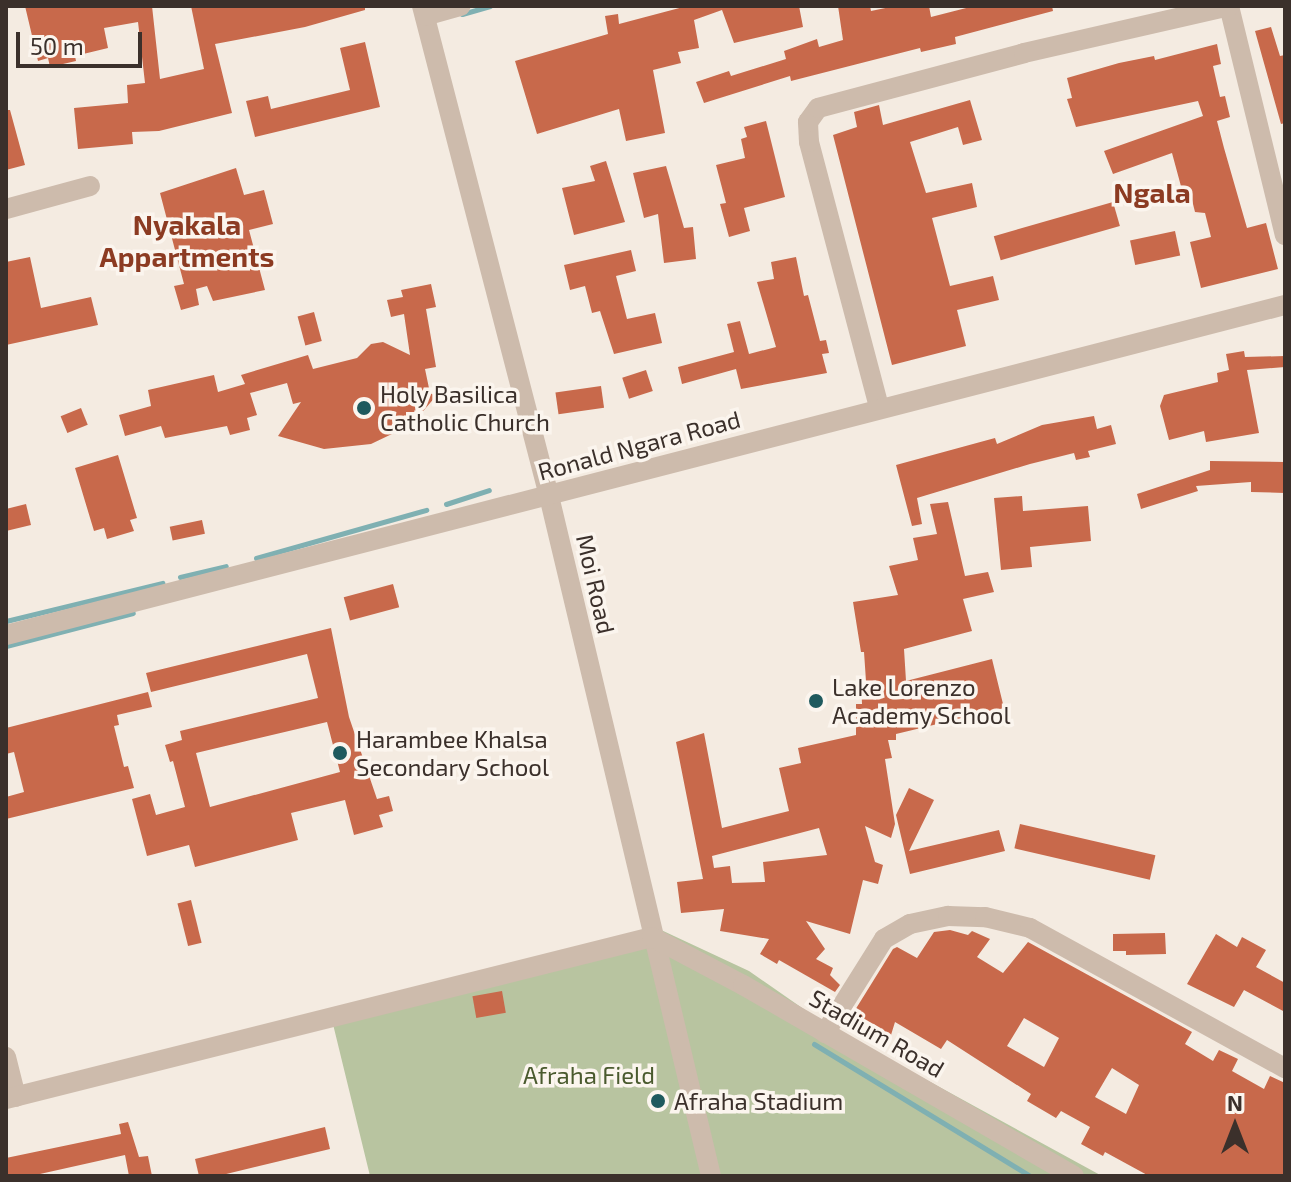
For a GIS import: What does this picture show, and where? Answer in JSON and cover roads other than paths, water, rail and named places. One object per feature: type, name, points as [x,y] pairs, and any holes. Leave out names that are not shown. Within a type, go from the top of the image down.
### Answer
[{"type":"street","points":[[423,11],[461,6]]},
{"type":"street","points":[[879,407],[809,142],[808,122],[818,108],[1024,53],[1229,6],[1285,235]]},
{"type":"street","name":"Moi Road","points":[[423,11],[549,496],[711,1176]]},
{"type":"street","points":[[6,209],[90,186]]},
{"type":"street","name":"Ronald Ngara Road","points":[[6,635],[549,496],[879,407],[1097,355],[1285,305]]},
{"type":"street","points":[[825,1033],[884,939],[910,924],[948,916],[985,917],[1030,928],[1285,1068]]},
{"type":"street","points":[[6,1057],[11,1098],[652,937]]},
{"type":"street","name":"Stadium Road","points":[[652,937],[1074,1176]]},
{"type":"waterway","points":[[462,14],[490,6]]},
{"type":"waterway","points":[[446,504],[489,490]]},
{"type":"waterway","points":[[256,558],[426,510]]},
{"type":"waterway","points":[[180,577],[226,566]]},
{"type":"waterway","points":[[6,621],[162,583]]},
{"type":"waterway","points":[[6,646],[133,613]]},
{"type":"waterway","points":[[814,1044],[1030,1176]]},
{"type":"place","name":"Holy Basilica Catholic Church","points":[[364,408]]},
{"type":"place","name":"Lake Lorenzo Academy School","points":[[816,701]]},
{"type":"place","name":"Harambee Khalsa Secondary School","points":[[340,753]]},
{"type":"place","name":"Afraha Stadium","points":[[658,1101]]},
{"type":"district","name":"Ngala","points":[[1152,192]]},
{"type":"district","name":"Nyakala Appartments","points":[[187,240]]},
{"type":"park label","name":"Afraha Field","points":[[589,1075]]}]
